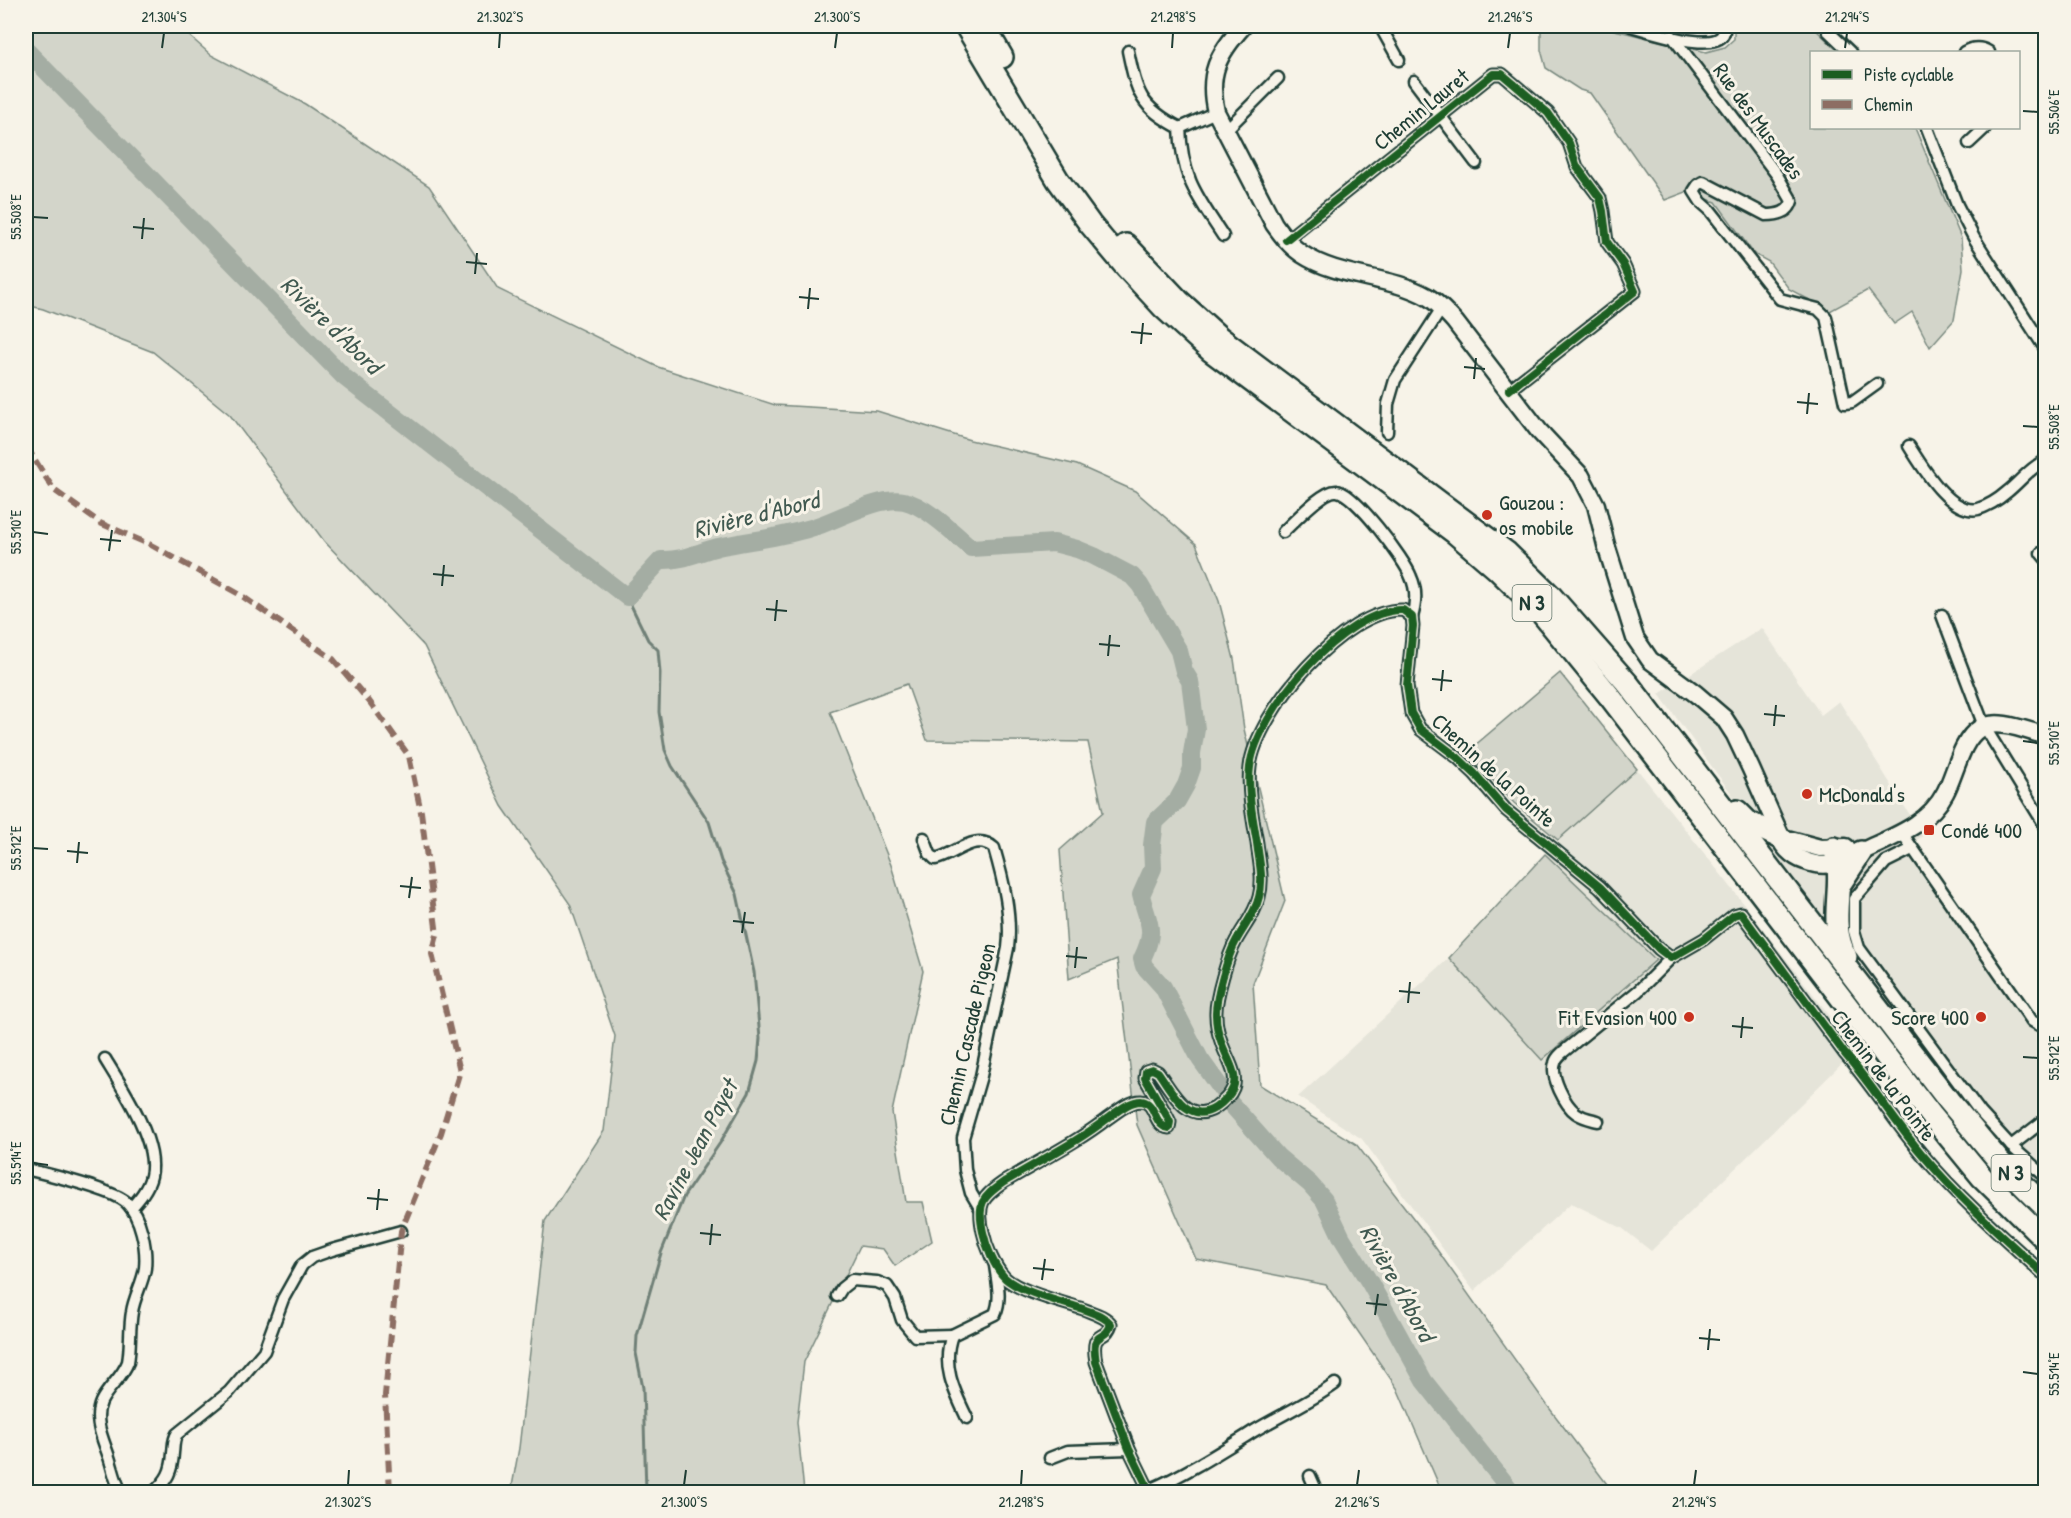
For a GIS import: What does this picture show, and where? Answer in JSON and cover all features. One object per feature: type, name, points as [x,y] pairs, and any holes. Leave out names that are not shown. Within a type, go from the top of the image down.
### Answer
[{"type":"highway","name":"N 3","points":[[966,26],[1058,180],[1090,224],[1126,267],[1164,308],[1210,350],[1454,532],[1497,569],[1540,611],[1611,698],[1932,1115],[1982,1176],[2046,1240]]},
{"type":"highway","name":"N 3","points":[[984,26],[1070,174],[1103,218],[1163,285],[1220,338],[1507,553],[1550,595],[1628,684],[1978,1136],[1999,1161],[2046,1208]]},
{"type":"highway","points":[[1628,684],[1658,715],[1709,781],[1748,822],[1779,837]]},
{"type":"highway","points":[[1840,884],[1869,848]]},
{"type":"highway","points":[[1837,855],[1840,884],[1836,927],[1839,945],[1849,963],[1953,1099],[1978,1136]]},
{"type":"main road","points":[[1243,26],[1226,45],[1213,75],[1212,95],[1216,112],[1225,131],[1274,224],[1286,240],[1301,253],[1318,262],[1411,289],[1442,308],[1509,390],[1539,431],[1581,476],[1596,505],[1629,623],[1638,644],[1650,660],[1724,718],[1735,735],[1779,832],[1779,837],[1787,849],[1804,861],[1827,865],[1837,855],[1869,848],[1902,833],[1922,820],[1945,794],[1968,740],[1977,729],[1994,724],[2046,736]]},
{"type":"street","points":[[1380,26],[1399,60]]},
{"type":"street","points":[[1630,26],[1693,41],[1712,42],[1720,39],[1725,33],[1724,26]]},
{"type":"street","points":[[1832,26],[1828,31],[1849,51]]},
{"type":"street","name":"Rue des Muscades","points":[[1672,36],[1777,175],[1792,201],[1785,211],[1777,215],[1766,215],[1703,182],[1698,184],[1694,191],[1780,299],[1818,309],[1826,317],[1845,403],[1852,402],[1877,384]]},
{"type":"street","points":[[1968,50],[1986,51]]},
{"type":"street","points":[[1128,51],[1133,74],[1145,104],[1168,122],[1180,128]]},
{"type":"street","name":"Chemin Lauret","points":[[1286,240],[1496,73],[1504,76],[1548,113],[1569,143],[1577,167],[1597,193],[1603,211],[1607,242],[1635,288],[1635,293],[1576,336],[1509,390]]},
{"type":"street","points":[[1225,131],[1278,78]]},
{"type":"street","points":[[1414,81],[1476,163]]},
{"type":"street","points":[[1180,128],[1216,112]]},
{"type":"street","points":[[1180,128],[1184,167],[1191,184],[1223,236]]},
{"type":"street","points":[[1927,129],[1957,205],[1974,238],[2046,350]]},
{"type":"street","points":[[1969,143],[1983,129]]},
{"type":"street","points":[[1387,432],[1388,404],[1395,380],[1442,308]]},
{"type":"street","points":[[1908,446],[1937,488],[1959,504],[1973,509],[1979,509],[1995,501],[2010,490],[2031,468],[2046,459]]},
{"type":"street","name":"Chemin de la Pointe","points":[[1283,532],[1326,493],[1337,490],[1350,496],[1395,551],[1411,576],[1415,591],[1407,685],[1411,713],[1420,729],[1457,757],[1506,810],[1600,887],[1659,949],[1671,958],[1704,939],[1734,915],[1741,913],[1876,1096],[1922,1154],[1998,1232],[2046,1276]]},
{"type":"street","points":[[1335,1384],[1193,1468],[1149,1491],[1129,1449],[1096,1362],[1095,1342],[1106,1333],[1111,1324],[1108,1319],[1015,1284],[1005,1278],[985,1241],[980,1208],[991,1191],[1096,1128],[1129,1104],[1139,1101],[1146,1102],[1152,1107],[1160,1124],[1164,1128],[1169,1128],[1170,1122],[1145,1078],[1146,1071],[1152,1069],[1158,1072],[1188,1110],[1197,1114],[1215,1107],[1228,1097],[1235,1083],[1235,1076],[1221,1042],[1215,1014],[1229,958],[1260,896],[1260,863],[1252,814],[1250,766],[1256,744],[1280,699],[1306,668],[1333,642],[1362,621],[1382,613],[1403,610],[1412,617]]},
{"type":"street","points":[[1942,615],[1984,726],[2046,827]]},
{"type":"street","points":[[1902,833],[2032,1021],[2046,1029]]},
{"type":"street","name":"Chemin Cascade Pigeon","points":[[924,838],[934,859],[972,843],[982,841],[989,843],[994,848],[1004,889],[1008,948],[981,1076],[963,1138],[965,1170],[974,1201],[980,1208]]},
{"type":"street","points":[[1869,848],[1886,862]]},
{"type":"street","points":[[1912,849],[1886,862],[1854,899],[1854,931],[1859,948],[1980,1112],[2011,1146],[2046,1177]]},
{"type":"street","points":[[1598,1121],[1586,1119],[1567,1105],[1553,1069],[1555,1062],[1563,1052],[1638,992],[1671,958]]},
{"type":"street","points":[[105,1059],[132,1104],[150,1151],[151,1176],[147,1186],[131,1208]]},
{"type":"street","points":[[2011,1146],[2046,1119]]},
{"type":"street","points":[[26,1169],[50,1174],[116,1196],[131,1208],[140,1230],[145,1269],[132,1310],[128,1362],[125,1370],[101,1402],[98,1414],[102,1441],[121,1492]]},
{"type":"street","points":[[154,1492],[169,1476],[177,1434],[229,1392],[264,1351],[283,1299],[302,1264],[312,1257],[332,1250],[401,1231]]},
{"type":"street","points":[[837,1296],[842,1288],[852,1280],[877,1282],[892,1291],[902,1320],[915,1336],[951,1335],[995,1314],[999,1305],[999,1296],[995,1262]]},
{"type":"street","points":[[951,1335],[946,1356],[952,1389],[968,1418]]},
{"type":"street","points":[[1050,1458],[1068,1451],[1129,1449]]},
{"type":"street","points":[[1310,1476],[1317,1492]]},
{"type":"shaded area","points":[[26,26],[178,26],[211,55],[305,104],[429,186],[498,289],[658,367],[775,405],[877,411],[970,440],[1077,465],[1135,491],[1196,544],[1219,601],[1234,659],[1244,729],[1285,901],[1253,983],[1260,1085],[1356,1144],[1430,1240],[1547,1405],[1613,1492],[1442,1492],[1397,1388],[1326,1285],[1196,1259],[1137,1125],[1117,959],[1069,979],[1060,850],[1103,812],[1088,742],[927,740],[907,684],[830,712],[891,865],[923,971],[892,1112],[906,1202],[923,1202],[932,1241],[895,1266],[883,1249],[860,1246],[804,1362],[797,1422],[804,1492],[511,1492],[519,1448],[545,1221],[604,1131],[615,1036],[570,904],[502,806],[424,646],[324,541],[230,415],[153,352],[43,309],[26,305]]},
{"type":"shaded area","points":[[1539,26],[1598,26],[1706,52],[1725,47],[1734,39],[1734,26],[1812,26],[1838,51],[1810,51],[1810,129],[1915,129],[1961,238],[1963,269],[1954,320],[1930,347],[1912,312],[1894,324],[1868,290],[1830,311],[1789,289],[1769,262],[1754,254],[1716,202],[1686,192],[1665,200],[1590,93],[1580,90],[1546,68],[1541,50]]},
{"type":"shaded area","points":[[1762,628],[1821,715],[1839,701],[1923,836],[1913,842],[2045,1033],[2045,1190],[1993,1139],[1855,956],[1825,922],[1659,694]]},
{"type":"shaded area","points":[[1560,673],[1637,769],[1558,840],[1514,803],[1467,752]]},
{"type":"shaded area","points":[[1637,769],[1856,1050],[1651,1251],[1622,1228],[1571,1203],[1474,1291],[1362,1139],[1298,1097],[1449,958],[1542,1060],[1655,960],[1545,854]]},
{"type":"shaded area","points":[[1545,854],[1656,960],[1542,1060],[1449,958]]},
{"type":"waterway","name":"Rivière d'Abord","points":[[26,50],[344,377],[627,597],[661,560],[683,558],[718,547],[793,533],[872,505],[894,500],[904,501],[921,508],[971,548],[1054,543],[1094,556],[1132,576],[1140,585],[1179,651],[1184,671],[1190,681],[1196,729],[1192,768],[1186,785],[1177,801],[1155,822],[1152,845],[1153,868],[1141,895],[1150,926],[1147,949],[1142,959],[1144,966],[1163,987],[1200,1059],[1223,1091]]},
{"type":"waterway","name":"Ravine Jean Payet","points":[[627,597],[648,640],[658,650],[659,712],[665,750],[672,766],[709,822],[721,861],[737,894],[754,972],[760,1038],[758,1061],[749,1093],[720,1143],[684,1196],[661,1253],[637,1336],[636,1353],[643,1388],[646,1492]]},
{"type":"waterway","name":"Rivière d'Abord","points":[[1231,1104],[1278,1157],[1310,1184],[1324,1200],[1342,1238],[1370,1283],[1424,1381],[1512,1492]]},
{"type":"marked path","points":[[26,446],[54,490],[100,523],[151,545],[239,594],[333,659],[369,701],[409,756],[421,812],[437,935],[432,954],[460,1071],[441,1133],[401,1231],[385,1395],[390,1492]]},
{"type":"cycle path","points":[[1286,240],[1493,74],[1502,74],[1548,113],[1569,143],[1577,167],[1600,198],[1607,242],[1623,264],[1635,291],[1509,390]]},
{"type":"cycle path","points":[[1150,1492],[1129,1449],[1096,1362],[1095,1344],[1111,1324],[1105,1318],[1031,1292],[1005,1278],[986,1244],[981,1222],[981,1208],[986,1197],[1004,1182],[1070,1144],[1132,1103],[1146,1102],[1160,1124],[1169,1128],[1170,1122],[1145,1078],[1146,1071],[1152,1069],[1158,1072],[1181,1104],[1196,1112],[1205,1112],[1215,1108],[1230,1094],[1234,1076],[1219,1035],[1216,1008],[1229,956],[1255,909],[1261,884],[1249,785],[1250,767],[1256,744],[1268,719],[1307,667],[1331,644],[1355,626],[1380,614],[1403,610],[1412,617],[1407,685],[1411,713],[1420,729],[1457,757],[1506,810],[1600,887],[1659,949],[1671,958],[1704,939],[1734,915],[1741,913],[1921,1153],[1965,1201],[2046,1276]]},
{"type":"place","name":"Gouzou : os mobile","points":[[1487,515]]},
{"type":"place","name":"McDonald's","points":[[1807,794]]},
{"type":"place","name":"Condé 400","points":[[1929,830]]},
{"type":"place","name":"Fit Evasion 400","points":[[1689,1017]]},
{"type":"place","name":"Score 400","points":[[1981,1017]]}]
